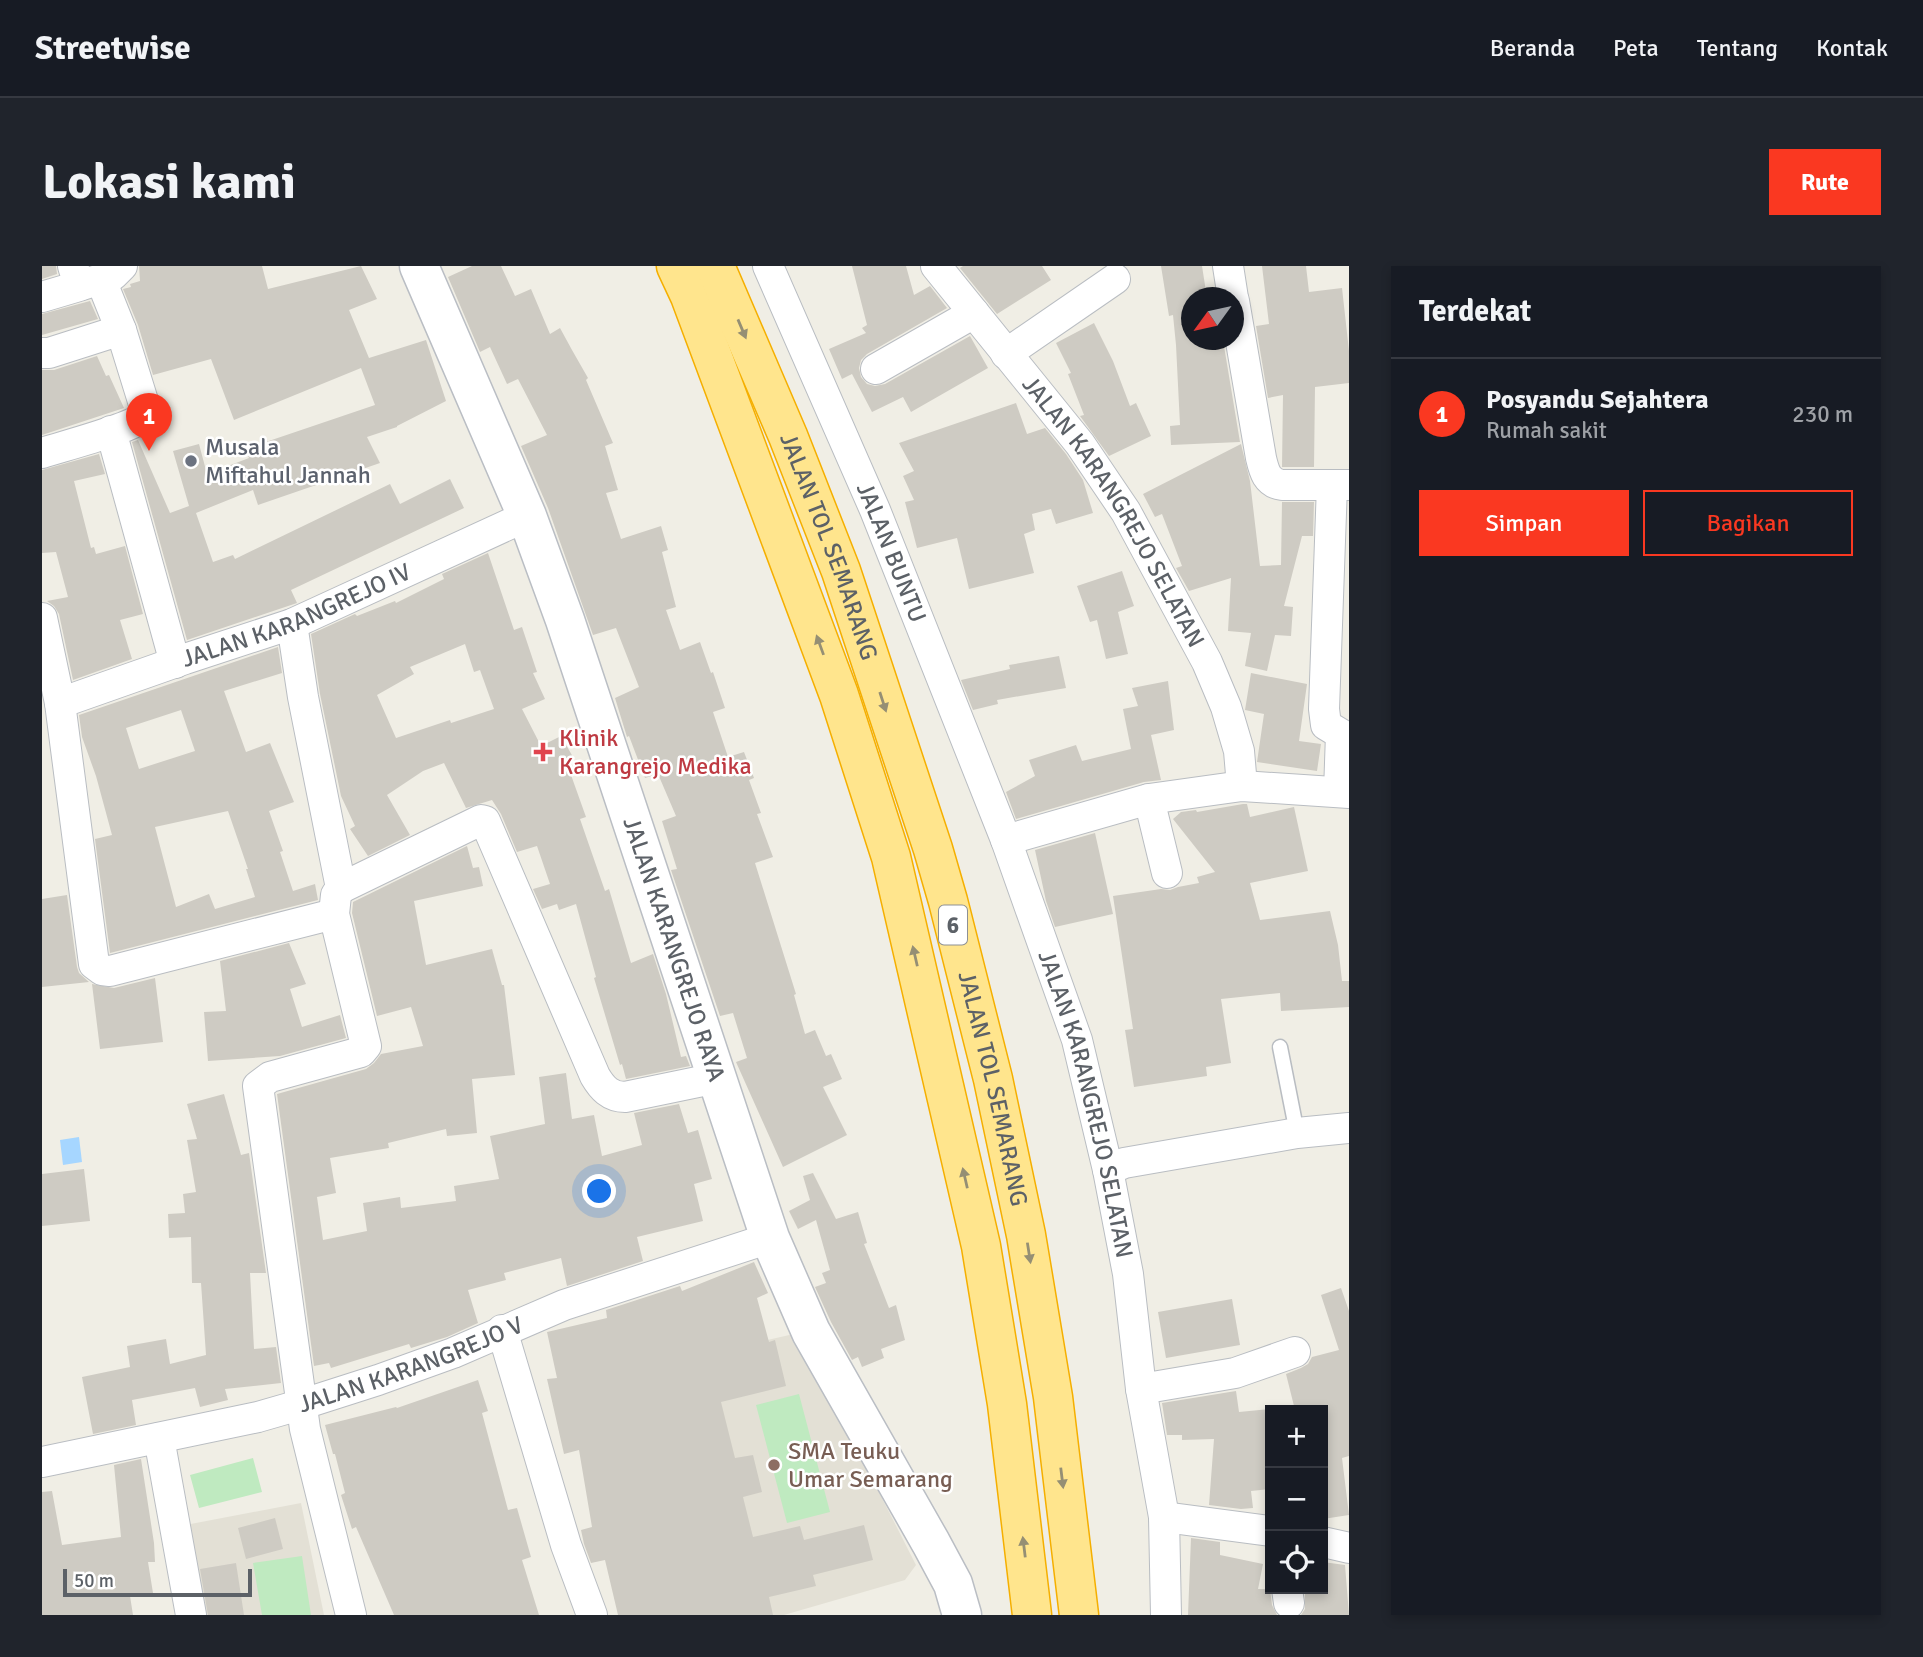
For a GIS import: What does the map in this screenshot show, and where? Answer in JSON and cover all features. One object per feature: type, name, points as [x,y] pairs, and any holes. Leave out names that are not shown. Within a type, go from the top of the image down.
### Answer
[{"type":"highway","name":"JALAN TOL SEMARANG","points":[[715,266],[788,436],[841,571],[948,901],[993,1079],[1026,1235],[1053,1397],[1079,1615]]},
{"type":"highway","name":"JALAN TOL SEMARANG","points":[[679,276],[839,695],[891,857],[981,1246],[1007,1404],[1032,1615]]},
{"type":"main road","name":"JALAN KARANGREJO RAYA","points":[[418,266],[527,516],[565,620],[770,1238],[811,1332],[953,1584],[962,1615]]},
{"type":"street","name":"JALAN BUNTU","points":[[768,266],[875,510],[1006,840]]},
{"type":"street","name":"JALAN KARANGREJO SELATAN","points":[[936,266],[1092,460],[1126,512],[1207,662],[1226,707],[1239,751],[1242,786]]},
{"type":"street","points":[[1228,266],[1231,287]]},
{"type":"street","points":[[42,298],[94,274],[121,330],[147,414],[143,419],[111,431],[42,453]]},
{"type":"street","points":[[1006,354],[1115,279]]},
{"type":"street","points":[[876,369],[974,313]]},
{"type":"street","points":[[42,353],[121,330]]},
{"type":"street","points":[[1006,840],[1149,799],[1242,786],[1347,793],[1341,734],[1326,724],[1324,709],[1341,485],[1276,484],[1267,477],[1261,458],[1242,350]]},
{"type":"street","points":[[111,431],[175,663]]},
{"type":"street","name":"JALAN KARANGREJO IV","points":[[61,703],[292,624],[527,516]]},
{"type":"street","points":[[42,618],[61,703],[94,964],[97,968],[110,971],[337,901],[481,820],[485,821],[595,1076],[604,1088],[618,1097],[625,1097],[717,1078]]},
{"type":"street","points":[[292,624],[337,901],[365,1049],[265,1079],[258,1086],[305,1429],[351,1615]]},
{"type":"street","points":[[1149,799],[1167,873]]},
{"type":"street","name":"JALAN KARANGREJO SELATAN","points":[[1006,840],[1077,1040],[1108,1170],[1128,1274],[1141,1389],[1164,1517],[1166,1615]]},
{"type":"street","points":[[1108,1170],[1124,1163],[1297,1133],[1349,1128]]},
{"type":"street","name":"JALAN KARANGREJO V","points":[[42,1462],[258,1417],[303,1404],[453,1353],[564,1305],[770,1238]]},
{"type":"street","points":[[502,1330],[566,1545],[592,1615]]},
{"type":"street","points":[[1141,1389],[1235,1373],[1295,1352]]},
{"type":"street","points":[[159,1438],[191,1615]]},
{"type":"street","points":[[1164,1517],[1265,1530]]},
{"type":"street","points":[[1328,1543],[1349,1548]]},
{"type":"lane","points":[[1280,1046],[1297,1133]]},
{"type":"shaded area","name":"SMA Teuku Umar Semarang","points":[[798,1333],[916,1565],[905,1580],[784,1615],[719,1615],[659,1365]]},
{"type":"shaded area","points":[[301,1503],[324,1615],[192,1615],[175,1527]]},
{"type":"green space","points":[[799,1394],[830,1512],[787,1523],[756,1405]]},
{"type":"green space","points":[[253,1458],[262,1492],[199,1508],[190,1475]]},
{"type":"green space","points":[[302,1556],[311,1615],[262,1615],[253,1563]]},
{"type":"water","points":[[79,1137],[82,1162],[63,1165],[60,1140]]},
{"type":"building","points":[[42,266],[56,266],[57,274],[42,279]]},
{"type":"building","points":[[139,266],[262,266],[268,289],[361,266],[377,299],[349,310],[369,358],[426,340],[446,401],[397,427],[367,437],[380,463],[258,505],[253,490],[196,513],[213,562],[233,555],[235,559],[390,484],[400,504],[450,479],[464,508],[291,590],[297,603],[187,640],[132,442],[138,440],[170,513],[189,506],[173,451],[199,444],[207,474],[249,458],[245,449],[375,405],[361,368],[234,420],[211,359],[153,375],[138,325],[123,289],[140,281]]},
{"type":"building","points":[[472,266],[501,266],[515,296],[531,289],[550,334],[560,328],[588,378],[586,380],[613,443],[605,446],[618,490],[606,493],[621,539],[661,526],[668,550],[662,552],[676,607],[666,610],[680,650],[700,642],[725,708],[713,712],[728,757],[744,752],[754,778],[749,780],[761,813],[757,814],[773,857],[755,863],[796,994],[794,995],[805,1034],[815,1030],[826,1056],[831,1054],[842,1079],[823,1087],[847,1135],[783,1167],[736,1062],[747,1058],[733,1013],[720,1016],[671,870],[677,869],[662,821],[676,816],[658,774],[645,778],[629,736],[627,737],[615,698],[639,687],[616,628],[593,635],[548,508],[521,446],[547,435],[518,379],[507,384],[490,347],[480,352],[448,277]]},
{"type":"building","points":[[852,266],[906,266],[914,295],[930,286],[947,308],[867,354],[861,360],[859,368],[861,377],[867,384],[885,384],[970,336],[988,368],[911,412],[903,397],[872,412],[852,374],[842,379],[829,349],[866,333],[862,328],[867,325]]},
{"type":"building","points":[[1042,266],[1051,280],[997,314],[960,268]]},
{"type":"building","points":[[1161,266],[1202,266],[1205,287],[1181,287],[1181,350],[1225,350],[1240,442],[1171,445],[1170,426],[1180,425],[1173,315],[1169,316]]},
{"type":"building","points":[[1262,266],[1306,266],[1309,292],[1342,288],[1349,351],[1349,383],[1315,387],[1314,467],[1282,467],[1283,395],[1268,398],[1256,326],[1269,324]]},
{"type":"building","points":[[90,301],[98,319],[42,335],[42,314]]},
{"type":"building","points":[[1094,323],[1113,361],[1130,406],[1136,403],[1151,436],[1109,456],[1080,416],[1084,415],[1068,374],[1071,373],[1056,343]]},
{"type":"building","points":[[97,356],[124,408],[42,435],[42,370],[54,370]]},
{"type":"building","points":[[1016,403],[1027,434],[1045,428],[1066,454],[1083,480],[1093,513],[1056,524],[1051,509],[1032,514],[1035,530],[1024,534],[1034,573],[969,589],[957,538],[917,548],[905,502],[914,500],[903,476],[914,471],[899,443]]},
{"type":"building","points":[[1241,444],[1250,481],[1260,566],[1281,565],[1282,502],[1314,502],[1313,536],[1302,536],[1284,606],[1293,607],[1291,636],[1275,635],[1267,671],[1245,666],[1251,633],[1228,631],[1231,578],[1189,591],[1176,568],[1182,566],[1162,514],[1155,517],[1143,494]]},
{"type":"building","points":[[99,454],[105,474],[74,481],[91,548],[94,547],[96,554],[125,546],[143,614],[120,620],[132,659],[73,680],[59,614],[47,601],[68,597],[56,552],[42,553],[42,470]]},
{"type":"building","points":[[488,553],[514,630],[522,627],[537,672],[533,673],[545,699],[522,709],[541,746],[561,736],[573,757],[566,761],[586,817],[580,819],[605,891],[609,889],[631,963],[653,954],[681,1057],[686,1056],[690,1066],[626,1079],[594,978],[596,977],[576,904],[559,910],[557,904],[542,909],[533,889],[550,884],[537,846],[517,852],[492,800],[466,808],[444,763],[423,771],[387,795],[410,835],[368,856],[350,829],[355,826],[341,796],[311,634],[355,614],[357,616],[395,601],[396,603],[444,579],[442,574]],"holes":[[[465,644],[474,672],[480,670],[494,709],[396,738],[377,695],[414,674],[410,667]]]},
{"type":"building","points":[[1122,571],[1134,606],[1118,612],[1128,654],[1106,659],[1097,620],[1090,622],[1077,586]]},
{"type":"building","points":[[278,647],[282,673],[224,691],[246,752],[270,743],[294,802],[269,811],[283,851],[280,852],[293,891],[315,884],[318,900],[110,953],[95,839],[112,835],[82,737],[79,715]],"holes":[[[181,710],[195,751],[139,769],[126,728]],[[228,811],[255,897],[215,909],[209,894],[176,907],[155,827]]]},
{"type":"building","points":[[1059,656],[1066,688],[997,700],[998,704],[973,710],[961,680],[1010,669],[1009,665]]},
{"type":"building","points":[[1251,673],[1307,684],[1299,741],[1321,744],[1317,771],[1257,762],[1264,714],[1245,710]]},
{"type":"building","points":[[1168,681],[1174,730],[1151,735],[1161,780],[1144,782],[1016,819],[1006,792],[1035,776],[1029,760],[1076,745],[1082,761],[1131,749],[1123,709],[1138,706],[1132,688]]},
{"type":"building","points":[[1247,804],[1250,817],[1294,807],[1308,871],[1250,883],[1260,920],[1330,911],[1338,945],[1342,981],[1349,981],[1349,1007],[1281,1011],[1280,993],[1221,999],[1231,1063],[1206,1067],[1207,1076],[1134,1087],[1125,1030],[1133,1029],[1113,896],[1170,890],[1199,883],[1197,877],[1215,872],[1173,819],[1181,812]]},
{"type":"building","points":[[1095,833],[1113,914],[1055,927],[1046,901],[1035,850]]},
{"type":"building","points":[[467,846],[473,868],[479,867],[483,886],[414,901],[426,965],[492,949],[504,985],[515,1075],[472,1079],[477,1133],[447,1136],[446,1129],[388,1143],[389,1148],[330,1158],[336,1193],[317,1197],[323,1240],[367,1231],[363,1203],[400,1197],[401,1208],[456,1201],[454,1186],[499,1179],[490,1136],[545,1124],[539,1077],[566,1073],[572,1119],[594,1115],[602,1156],[642,1145],[634,1113],[679,1104],[688,1133],[698,1130],[712,1179],[694,1184],[703,1221],[637,1237],[643,1261],[567,1286],[561,1258],[504,1273],[506,1280],[468,1290],[478,1323],[447,1337],[411,1348],[409,1344],[331,1368],[329,1363],[314,1366],[277,1094],[366,1069],[381,1054],[423,1046],[411,1007],[377,1016],[352,913],[353,902]]},
{"type":"building","points":[[67,895],[77,967],[79,973],[89,982],[42,987],[42,899]]},
{"type":"building","points":[[289,943],[306,984],[290,989],[302,1027],[340,1015],[346,1038],[280,1056],[208,1061],[204,1012],[226,1011],[220,961]]},
{"type":"building","points":[[155,978],[163,1042],[100,1049],[92,984],[114,988]]},
{"type":"building","points":[[224,1094],[241,1155],[249,1153],[266,1273],[250,1273],[254,1349],[276,1347],[281,1383],[225,1389],[228,1400],[200,1407],[195,1388],[132,1400],[136,1425],[93,1434],[82,1377],[130,1367],[127,1346],[166,1339],[170,1364],[206,1355],[201,1283],[192,1283],[191,1237],[169,1238],[168,1214],[185,1213],[183,1194],[196,1192],[187,1140],[197,1139],[187,1104]]},
{"type":"building","points":[[84,1169],[90,1221],[42,1226],[42,1174]]},
{"type":"building","points":[[813,1173],[836,1219],[858,1212],[867,1243],[864,1244],[889,1308],[896,1305],[905,1340],[881,1349],[884,1358],[862,1367],[858,1357],[852,1360],[815,1287],[826,1283],[822,1273],[830,1270],[816,1220],[798,1229],[789,1211],[810,1200],[803,1176]]},
{"type":"building","points":[[754,1262],[768,1293],[757,1298],[769,1342],[775,1340],[786,1386],[721,1402],[735,1458],[753,1455],[762,1492],[743,1497],[753,1537],[800,1526],[804,1540],[864,1525],[873,1560],[813,1575],[816,1586],[769,1597],[773,1615],[618,1615],[605,1560],[591,1563],[584,1544],[581,1530],[592,1527],[579,1450],[564,1454],[547,1379],[557,1378],[547,1332],[607,1318],[606,1310],[680,1286],[682,1291]]},
{"type":"building","points":[[1341,1288],[1349,1311],[1349,1456],[1342,1458],[1349,1515],[1328,1518],[1328,1405],[1294,1405],[1286,1374],[1308,1364],[1312,1357],[1339,1350],[1321,1295]]},
{"type":"building","points":[[1232,1299],[1240,1345],[1166,1358],[1158,1312]]},
{"type":"building","points":[[478,1380],[488,1411],[482,1413],[508,1510],[517,1508],[531,1557],[522,1560],[539,1615],[394,1615],[356,1527],[352,1529],[341,1495],[345,1493],[335,1454],[325,1425],[397,1408]]},
{"type":"building","points":[[1236,1391],[1239,1412],[1265,1409],[1265,1490],[1251,1491],[1253,1508],[1209,1505],[1214,1439],[1182,1440],[1182,1435],[1167,1435],[1162,1403]]},
{"type":"building","points":[[141,1459],[154,1543],[155,1562],[148,1562],[153,1593],[130,1596],[133,1615],[42,1615],[42,1492],[52,1491],[62,1545],[121,1537],[114,1465]]},
{"type":"building","points":[[275,1518],[283,1549],[246,1559],[238,1528]]},
{"type":"building","points":[[1191,1538],[1220,1542],[1220,1555],[1263,1564],[1258,1589],[1265,1589],[1265,1594],[1271,1594],[1277,1615],[1188,1615]]},
{"type":"building","points":[[236,1563],[244,1615],[208,1615],[200,1569]]},
{"type":"building","points":[[1328,1563],[1345,1565],[1349,1615],[1301,1615],[1305,1609],[1305,1594],[1328,1594]]},
{"type":"place","name":"Posyandu Sejahtera","points":[[149,451]]},
{"type":"place","name":"Musala Miftahul Jannah","points":[[191,461]]},
{"type":"place","name":"Klinik Karangrejo Medika","points":[[543,752]]},
{"type":"place","name":"SMA Teuku Umar Semarang","points":[[774,1465]]}]
